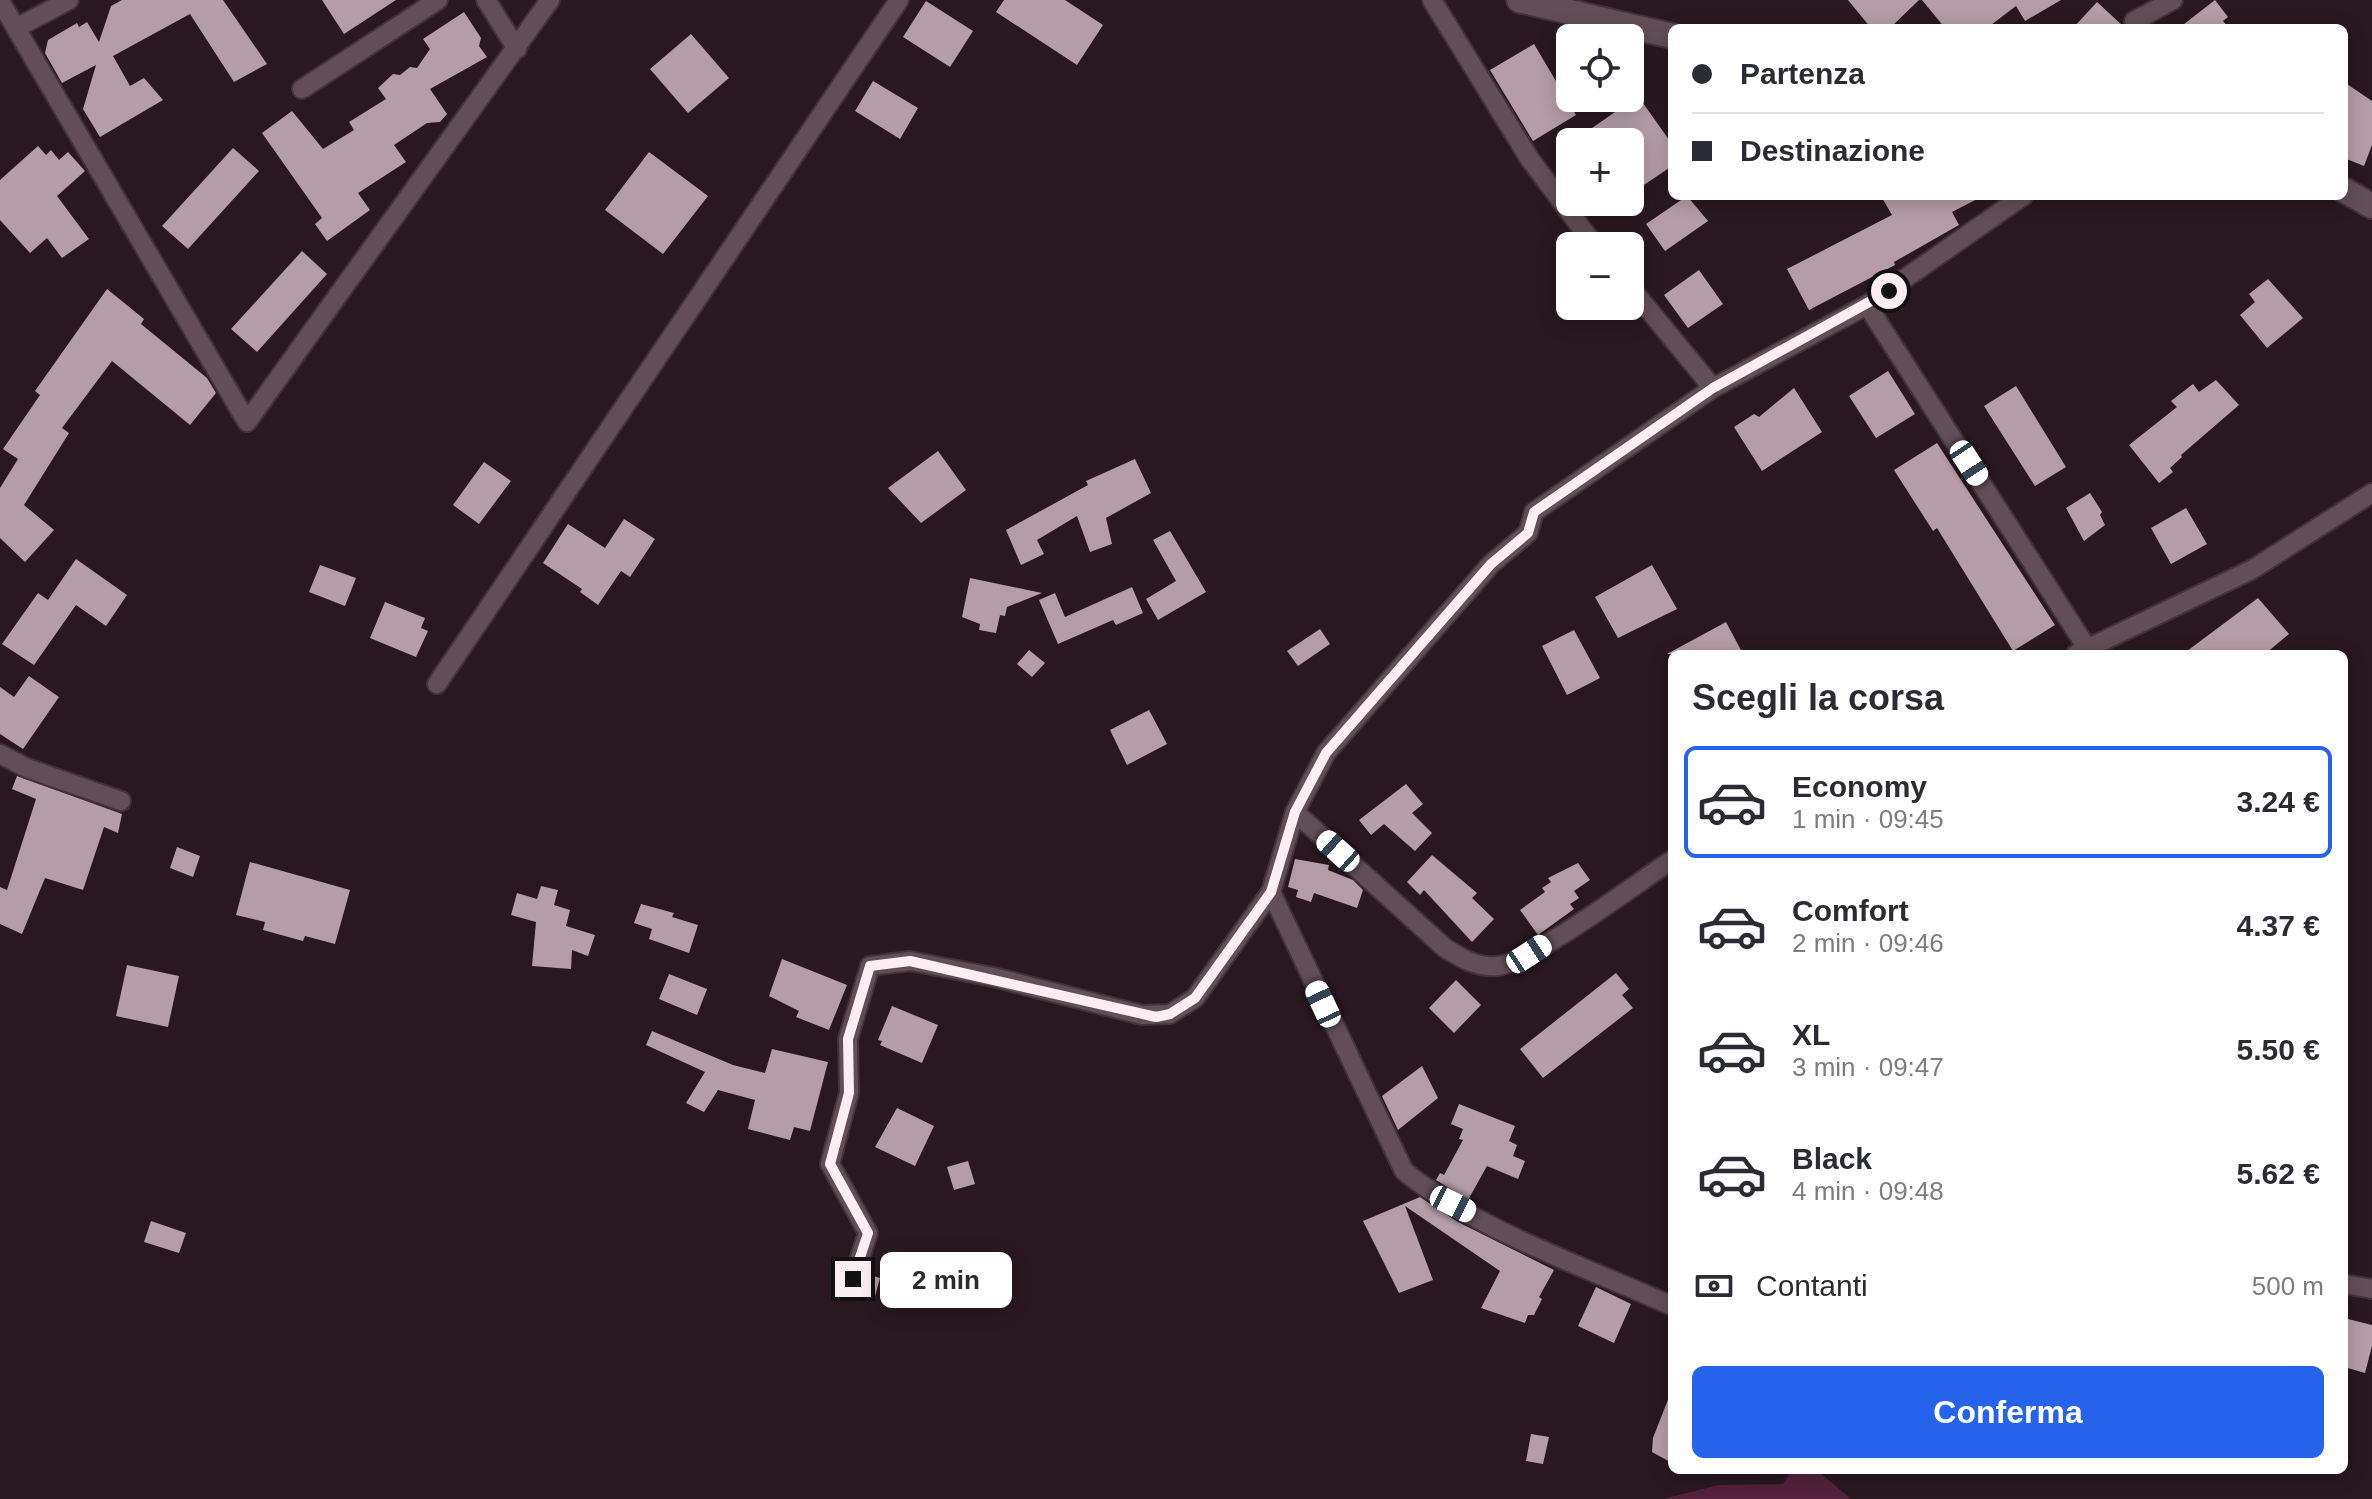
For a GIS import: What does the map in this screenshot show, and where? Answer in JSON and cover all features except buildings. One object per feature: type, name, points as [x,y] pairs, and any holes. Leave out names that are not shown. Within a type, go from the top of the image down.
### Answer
[{"type":"street","points":[[18,27],[69,0]]},
{"type":"street","points":[[302,89],[438,0]]},
{"type":"street","points":[[486,0],[517,49]]},
{"type":"street","points":[[0,1],[247,422],[550,0]]},
{"type":"street","points":[[437,684],[899,0]]},
{"type":"street","points":[[1432,0],[1529,158],[1584,232]]},
{"type":"street","points":[[1519,0],[1668,35]]},
{"type":"street","points":[[2137,24],[2134,21],[2173,0]]},
{"type":"street","points":[[2348,192],[2372,206]]},
{"type":"street","points":[[853,1279],[868,1233],[830,1164],[849,1093],[848,1039],[870,966],[910,961],[993,977],[1142,1015],[1170,1014],[1195,998],[1271,892],[1295,812],[1326,753],[1491,564],[1528,533],[1534,512],[1713,388],[1867,305],[2017,200]]},
{"type":"street","points":[[1644,304],[1713,388]]},
{"type":"street","points":[[1867,305],[2080,650]]},
{"type":"street","points":[[2083,650],[2253,569],[2372,493]]},
{"type":"street","points":[[0,754],[27,768],[121,801]]},
{"type":"street","points":[[1295,812],[1445,948],[1467,962],[1498,966],[1529,954],[1668,863]]},
{"type":"street","points":[[1271,892],[1404,1171],[1428,1191],[1505,1231],[1668,1304]]},
{"type":"street","points":[[2348,1285],[2372,1289]]},
{"type":"shaded area","points":[[1789,1474],[1822,1474],[1851,1499],[1663,1499],[1719,1485],[1783,1484]]},
{"type":"route","points":[[853,1279],[868,1233],[865,1222],[830,1164],[849,1093],[848,1039],[870,966],[910,961],[993,977],[1156,1017],[1181,1009],[1195,998],[1271,892],[1295,812],[1326,753],[1491,564],[1528,533],[1534,512],[1713,388],[1889,291]]}]
